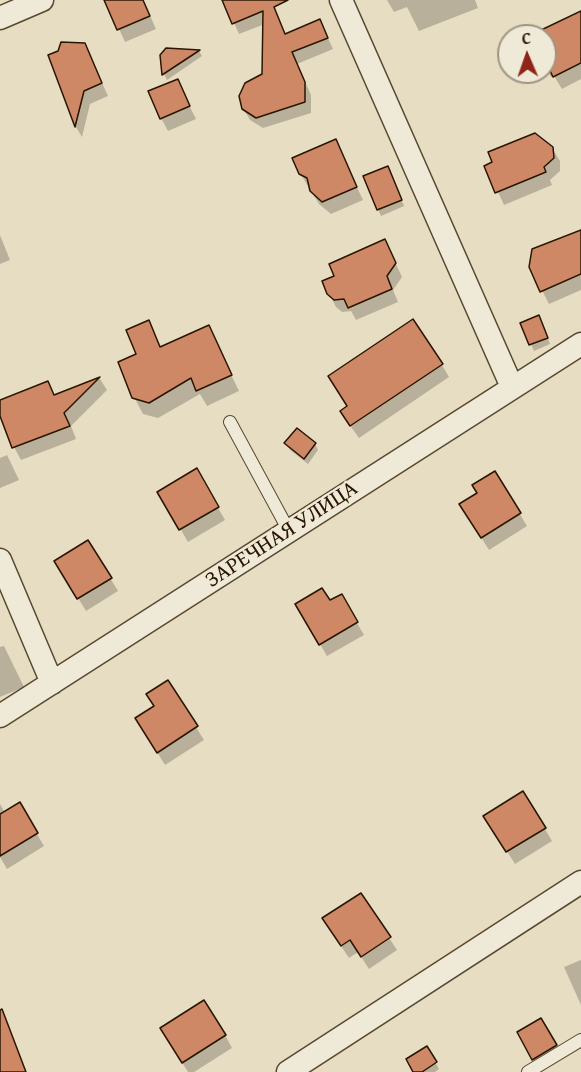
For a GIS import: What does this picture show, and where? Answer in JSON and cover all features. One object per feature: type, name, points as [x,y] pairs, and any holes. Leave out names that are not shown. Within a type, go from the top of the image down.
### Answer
[{"type":"street","points":[[0,18],[42,0]]},
{"type":"street","points":[[341,0],[512,387]]},
{"type":"street","name":"ЗАРЕЧНАЯ УЛИЦА","points":[[0,716],[581,344]]},
{"type":"street","points":[[0,560],[52,683]]},
{"type":"street","points":[[288,1072],[581,882]]},
{"type":"lane","points":[[230,422],[288,531]]},
{"type":"lane","points":[[528,1072],[581,1040]]},
{"type":"building","points":[[104,0],[143,0],[150,16],[117,30]]},
{"type":"building","points":[[222,0],[288,0],[274,7],[285,34],[320,19],[328,38],[292,52],[305,82],[305,102],[256,118],[242,109],[239,96],[245,83],[262,74],[263,11],[232,24]]},
{"type":"building","points":[[581,11],[581,63],[557,75],[557,24],[554,24]]},
{"type":"building","points":[[61,42],[85,43],[102,83],[84,91],[75,127],[48,55],[58,51]]},
{"type":"building","points":[[166,48],[200,50],[162,75],[160,55]]},
{"type":"building","points":[[178,79],[190,106],[160,119],[148,91]]},
{"type":"building","points":[[535,133],[553,147],[554,158],[544,167],[546,172],[495,193],[484,166],[492,162],[488,152]]},
{"type":"building","points":[[336,139],[357,187],[322,202],[310,191],[307,178],[299,174],[292,158]]},
{"type":"building","points":[[388,166],[402,200],[377,210],[363,176]]},
{"type":"building","points":[[581,230],[581,274],[540,292],[529,267],[532,249]]},
{"type":"building","points":[[385,239],[396,263],[387,276],[392,289],[348,308],[344,299],[334,300],[327,294],[322,281],[334,276],[329,264]]},
{"type":"building","points":[[539,315],[548,338],[529,345],[520,323]]},
{"type":"building","points":[[413,319],[443,364],[350,426],[340,411],[347,406],[328,376]]},
{"type":"building","points":[[149,320],[160,347],[209,325],[232,375],[196,391],[191,378],[149,403],[132,398],[118,362],[136,354],[126,330]]},
{"type":"building","points":[[100,377],[64,413],[70,426],[12,448],[0,416],[0,400],[48,381],[54,395]]},
{"type":"building","points":[[297,428],[316,443],[304,459],[284,443]]},
{"type":"building","points":[[197,468],[219,507],[179,530],[157,492]]},
{"type":"building","points":[[495,471],[521,513],[481,538],[459,504],[477,493],[472,485]]},
{"type":"building","points":[[88,540],[112,578],[77,599],[54,561]]},
{"type":"building","points":[[322,588],[330,600],[342,594],[358,622],[319,645],[295,604]]},
{"type":"building","points":[[168,680],[198,726],[157,753],[135,718],[154,706],[146,694]]},
{"type":"building","points":[[523,791],[546,828],[506,852],[483,816]]},
{"type":"building","points":[[20,802],[38,833],[0,856],[0,814]]},
{"type":"building","points":[[361,893],[391,937],[361,957],[350,940],[341,946],[322,918]]},
{"type":"building","points":[[204,1000],[226,1035],[182,1063],[160,1028]]},
{"type":"building","points":[[2,1009],[26,1072],[0,1072],[0,1010]]},
{"type":"building","points":[[541,1018],[557,1045],[532,1060],[517,1032]]},
{"type":"building","points":[[427,1046],[437,1062],[422,1072],[413,1072],[406,1059]]}]
